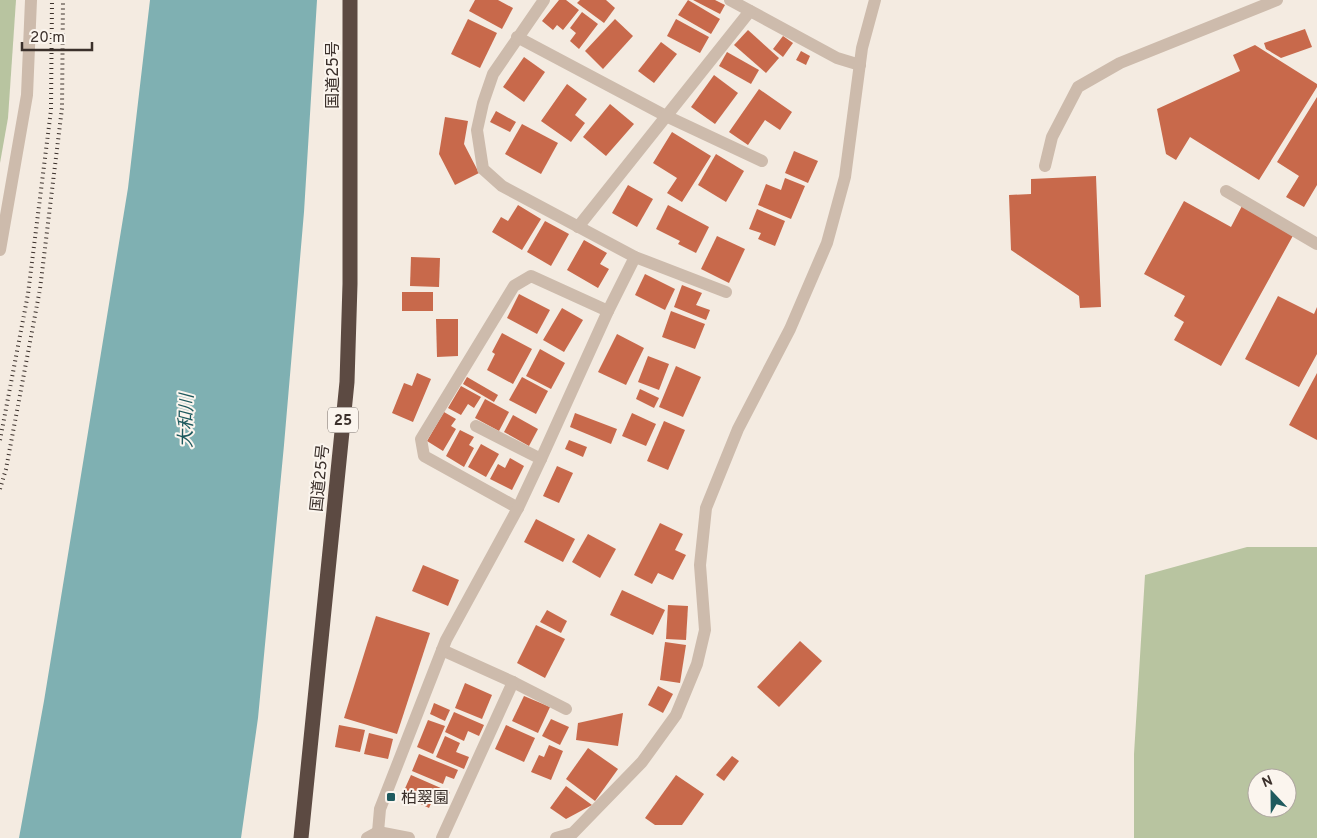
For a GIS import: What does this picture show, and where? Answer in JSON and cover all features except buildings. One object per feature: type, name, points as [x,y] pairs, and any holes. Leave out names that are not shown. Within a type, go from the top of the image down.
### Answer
[{"type":"highway","name":"国道25号","points":[[301,838],[346,382],[350,284],[350,0]]},
{"type":"street","points":[[0,250],[27,95],[31,0]]},
{"type":"street","points":[[544,0],[493,74],[483,103],[477,130],[483,169],[502,186],[635,256],[726,292]]},
{"type":"street","points":[[730,0],[837,58],[860,65]]},
{"type":"street","points":[[556,838],[573,833],[642,762],[676,716],[697,664],[705,630],[700,565],[706,508],[738,429],[790,329],[827,243],[845,177],[862,48],[875,0]]},
{"type":"street","points":[[1045,166],[1052,137],[1078,87],[1120,63],[1277,0]]},
{"type":"street","points":[[578,227],[750,11]]},
{"type":"street","points":[[517,37],[666,116],[762,161]]},
{"type":"street","points":[[1226,191],[1317,244]]},
{"type":"street","points":[[409,838],[372,835],[380,809],[446,640],[518,508],[635,256]]},
{"type":"street","points":[[518,508],[424,456],[421,439],[514,286],[531,276],[608,311]]},
{"type":"street","points":[[476,426],[542,459]]},
{"type":"street","points":[[442,650],[513,682],[566,709]]},
{"type":"street","points":[[442,838],[513,682]]},
{"type":"green space","points":[[0,0],[16,0],[8,118],[0,163]]},
{"type":"green space","points":[[1247,547],[1317,547],[1317,838],[1134,838],[1134,754],[1145,575]]},
{"type":"water","name":"大和川","points":[[150,0],[317,0],[304,212],[284,445],[258,718],[241,838],[19,838],[44,701],[128,188]]},
{"type":"railway","points":[[0,440],[28,294],[51,110],[52,0]]},
{"type":"railway","points":[[0,489],[6,469],[40,289],[62,108],[63,0]]},
{"type":"place","name":"柏翠園","points":[[391,797]]}]
